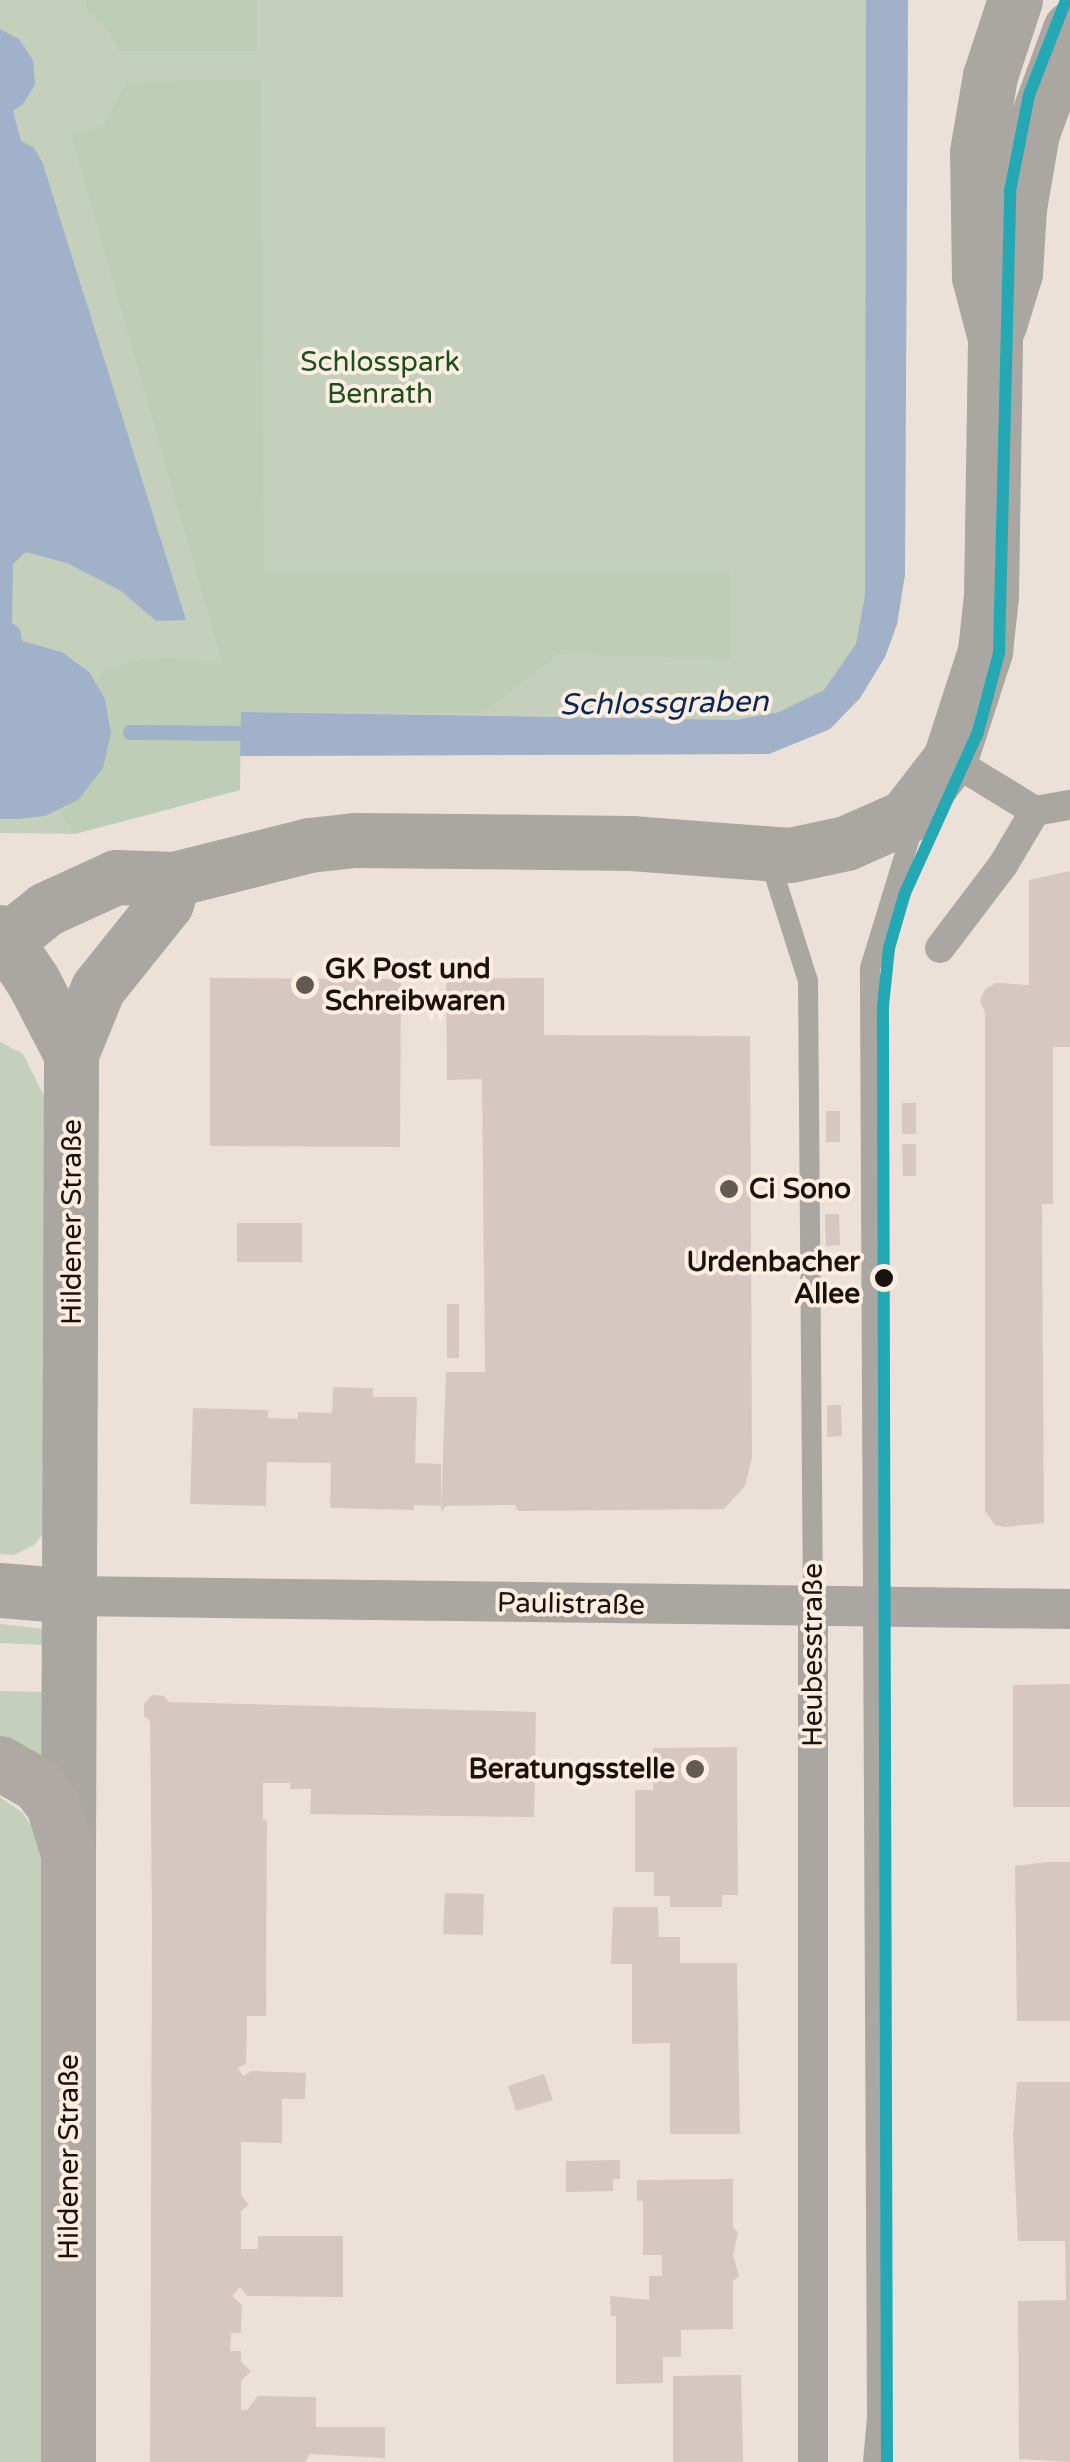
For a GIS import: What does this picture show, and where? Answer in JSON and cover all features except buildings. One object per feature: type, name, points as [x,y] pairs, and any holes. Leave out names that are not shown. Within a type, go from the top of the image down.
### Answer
[{"type":"main road","points":[[71,1054],[2,939],[46,909],[100,882],[143,874],[174,879],[272,852],[355,840],[631,844],[790,855],[866,836],[904,817],[937,777],[974,696],[991,596],[995,338],[978,277],[977,152],[990,76],[1015,0]]},
{"type":"main road","points":[[995,338],[1015,274],[1018,208],[1032,133],[1070,29]]},
{"type":"main road","name":"Hildener Straße","points":[[68,2462],[71,1054],[98,988],[166,903],[174,879]]},
{"type":"main road","points":[[0,1590],[72,1596]]},
{"type":"main road","name":"Hildener Straße","points":[[0,1763],[24,1775],[46,1795],[68,1853]]},
{"type":"street","points":[[937,777],[1035,811],[1070,805]]},
{"type":"street","points":[[940,948],[1003,865],[1035,811]]},
{"type":"street","name":"Paulistraße","points":[[72,1596],[1070,1609]]},
{"type":"street","name":"Heubesstraße","points":[[812,1607],[813,2462]]},
{"type":"lane","points":[[873,2462],[877,2398],[870,968],[892,887],[937,777]]},
{"type":"lane","name":"Heubesstraße","points":[[768,854],[808,981],[812,1607]]},
{"type":"green space","name":"Schlosspark Benrath","points":[[0,0],[908,0],[905,574],[897,624],[885,657],[860,698],[830,729],[769,754],[240,756],[240,790],[75,834],[0,833]]},
{"type":"green space","points":[[86,0],[257,0],[257,51],[119,51],[109,31],[86,9]]},
{"type":"green space","points":[[261,80],[264,572],[731,572],[730,660],[558,654],[483,713],[241,712],[240,790],[75,834],[58,811],[68,807],[111,733],[110,712],[97,682],[102,671],[148,657],[222,662],[71,135],[104,125],[127,81]]},
{"type":"green space","points":[[0,1042],[23,1054],[45,1098],[43,1534],[34,1545],[14,1555],[0,1554]]},
{"type":"green space","points":[[0,1624],[45,1629],[45,1645],[0,1643]]},
{"type":"green space","points":[[0,1691],[44,1692],[45,1764],[0,1743]]},
{"type":"green space","points":[[0,1797],[23,1813],[41,1842],[43,2462],[0,2462]]},
{"type":"water","points":[[866,0],[908,0],[905,574],[897,624],[885,657],[860,698],[830,729],[769,754],[240,756],[241,712],[736,720],[779,712],[824,690],[856,644],[865,595]]},
{"type":"water","points":[[0,29],[19,39],[33,60],[35,85],[23,104],[13,111],[21,141],[33,147],[42,161],[186,620],[156,621],[121,591],[67,563],[26,552],[13,564],[12,623],[20,629],[22,641],[62,652],[90,673],[105,699],[111,733],[103,768],[78,800],[45,816],[18,819],[0,819]]},
{"type":"waterway","name":"Schlossgraben","points":[[130,732],[261,733]]},
{"type":"transit line","points":[[887,2462],[883,1006],[889,948],[905,893],[978,732],[999,653],[1010,191],[1029,95],[1066,0]]},
{"type":"place","name":"GK Post und Schreibwaren","points":[[305,985]]},
{"type":"place","name":"Ci Sono","points":[[729,1189]]},
{"type":"place","name":"Urdenbacher Allee","points":[[884,1278]]},
{"type":"place","name":"Beratungsstelle","points":[[695,1769]]}]
